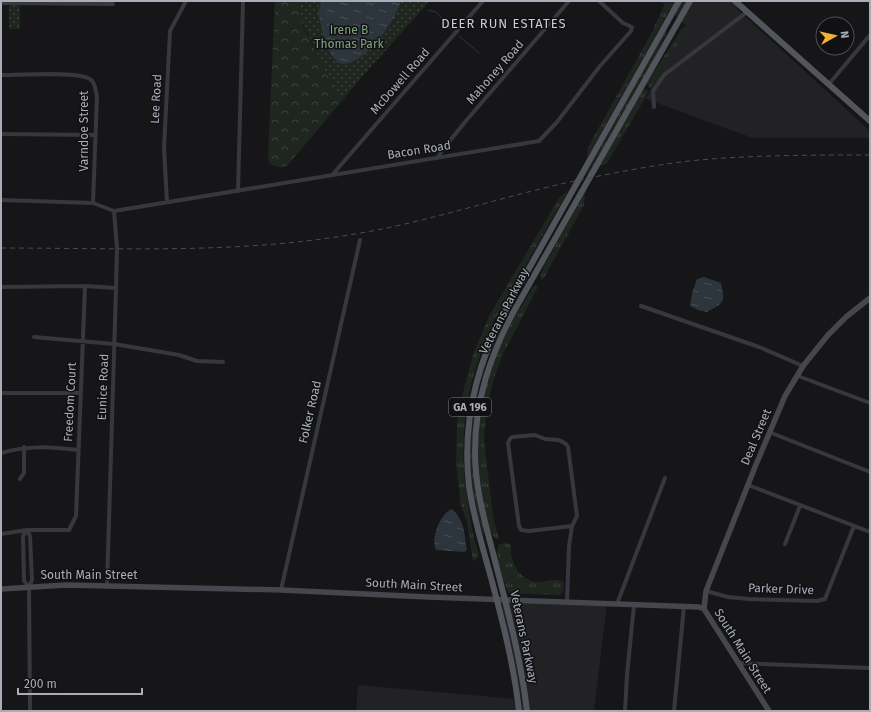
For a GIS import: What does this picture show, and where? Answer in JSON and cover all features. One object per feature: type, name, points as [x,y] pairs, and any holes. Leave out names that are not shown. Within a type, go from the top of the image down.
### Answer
[{"type":"main road","name":"Veterans Parkway","points":[[519,711],[513,674],[497,600],[476,522],[468,475],[468,426],[472,399],[478,373],[489,342],[504,313],[679,1]]},
{"type":"main road","name":"Veterans Parkway","points":[[527,711],[520,664],[484,520],[476,475],[475,440],[481,394],[488,369],[514,310],[690,1]]},
{"type":"main road","points":[[734,1],[870,121]]},
{"type":"street","name":"Lee Road","points":[[167,202],[164,148],[170,31],[186,1]]},
{"type":"street","points":[[238,191],[243,1]]},
{"type":"street","name":"McDowell Road","points":[[333,174],[482,1]]},
{"type":"street","name":"Mahoney Road","points":[[438,157],[465,122],[569,1]]},
{"type":"street","name":"Bacon Road","points":[[114,211],[539,141],[557,122],[600,66],[631,31],[632,27],[623,23],[599,1]]},
{"type":"street","points":[[1,3],[113,4]]},
{"type":"street","points":[[654,107],[653,92],[664,75],[747,12]]},
{"type":"street","points":[[829,84],[870,35]]},
{"type":"street","name":"Varndoe Street","points":[[1,75],[76,74],[89,77],[94,82],[97,96],[93,203]]},
{"type":"street","points":[[1,134],[96,135]]},
{"type":"street","points":[[1,200],[93,203],[114,211]]},
{"type":"street","name":"Eunice Road","points":[[107,586],[116,288],[114,211]]},
{"type":"street","name":"Folker Road","points":[[281,590],[360,240]]},
{"type":"street","points":[[1,287],[85,286],[116,288]]},
{"type":"street","name":"Freedom Court","points":[[27,530],[69,530],[76,516],[85,286]]},
{"type":"street","name":"Deal Street","points":[[704,609],[706,591],[769,432],[785,396],[803,366],[828,335],[846,317],[870,298]]},
{"type":"street","points":[[641,306],[759,347],[803,366]]},
{"type":"street","points":[[34,337],[114,344],[179,355],[197,361],[222,362]]},
{"type":"street","points":[[798,376],[870,403]]},
{"type":"street","points":[[1,393],[81,393]]},
{"type":"street","points":[[769,432],[870,472]]},
{"type":"street","points":[[567,602],[572,526],[577,516],[568,447],[559,440],[544,439],[536,435],[515,436],[510,439],[508,443],[518,526],[521,530],[529,531],[572,526]]},
{"type":"street","points":[[1,453],[24,448],[45,446],[78,450]]},
{"type":"street","points":[[20,479],[24,472],[24,448]]},
{"type":"street","points":[[617,604],[665,478]]},
{"type":"street","points":[[748,485],[870,532]]},
{"type":"street","points":[[784,544],[800,506]]},
{"type":"street","name":"Parker Drive","points":[[706,591],[728,597],[749,599],[817,601],[825,598],[854,526]]},
{"type":"street","points":[[1,534],[27,530]]},
{"type":"street","points":[[27,530],[23,536],[24,581],[29,586]]},
{"type":"street","points":[[27,530],[30,536],[32,580],[29,586],[30,711]]},
{"type":"street","name":"South Main Street","points":[[1,589],[29,586],[107,586],[281,590],[497,600],[699,607],[704,609],[768,711]]},
{"type":"street","points":[[625,711],[634,605]]},
{"type":"street","points":[[674,711],[684,606]]},
{"type":"street","points":[[738,663],[870,668]]},
{"type":"shaded area","points":[[661,1],[743,1],[737,9],[870,131],[870,138],[753,138],[646,99],[686,26]]},
{"type":"shaded area","points":[[495,599],[607,604],[594,711],[356,711],[358,685],[517,699]]},
{"type":"green space","points":[[275,1],[301,1],[303,26],[328,76],[366,72],[288,165],[280,167],[269,163],[268,155]]},
{"type":"green space","name":"Irene B Thomas Park","points":[[301,1],[430,1],[341,100],[338,97],[300,18],[299,13]]},
{"type":"green space","points":[[665,3],[669,5],[670,9],[587,158],[588,147],[652,32]]},
{"type":"green space","points":[[9,5],[20,5],[20,29],[9,29]]},
{"type":"green space","points":[[684,27],[687,29],[651,88],[649,88],[647,83]]},
{"type":"green space","points":[[665,30],[667,31],[654,60],[588,174],[586,175]]},
{"type":"green space","points":[[645,89],[649,91],[609,160],[607,163],[600,166],[643,90]]},
{"type":"green space","points":[[568,191],[494,321],[484,344],[471,388],[466,410],[463,455],[473,535],[479,554],[477,559],[473,561],[467,522],[461,506],[456,464],[457,423],[464,388],[474,352],[489,316],[559,198]]},
{"type":"green space","points":[[585,192],[584,205],[542,280],[540,276],[544,266]]},
{"type":"green space","points":[[539,285],[503,354],[494,378],[487,407],[484,439],[493,517],[499,539],[496,539],[491,532],[483,502],[478,460],[478,439],[483,397],[495,357],[507,331],[533,287]]},
{"type":"green space","points":[[506,315],[505,321],[487,361],[476,403],[473,425],[473,468],[485,533],[483,534],[477,516],[472,489],[469,446],[471,417],[484,361]]},
{"type":"green space","points":[[506,543],[511,545],[512,558],[517,570],[526,578],[538,582],[553,580],[563,581],[564,588],[560,595],[509,593],[504,583],[497,554],[499,544]]},
{"type":"water","points":[[322,1],[401,1],[386,30],[370,49],[351,62],[342,64],[337,62],[332,56],[323,35],[318,12]]},
{"type":"water","points":[[704,277],[721,283],[723,295],[720,304],[707,312],[690,306],[692,293],[697,279]]},
{"type":"water","points":[[452,509],[462,523],[467,550],[464,552],[437,550],[435,548],[434,543],[438,526],[444,515]]},
{"type":"waterway","points":[[428,10],[436,12],[452,30]]},
{"type":"waterway","points":[[459,36],[479,53]]},
{"type":"railway","points":[[1,248],[175,249],[262,245],[306,241],[349,235],[410,223],[559,185],[665,164],[696,160],[751,157],[870,155]]},
{"type":"district","name":"DEER RUN ESTATES","points":[[504,23]]}]
